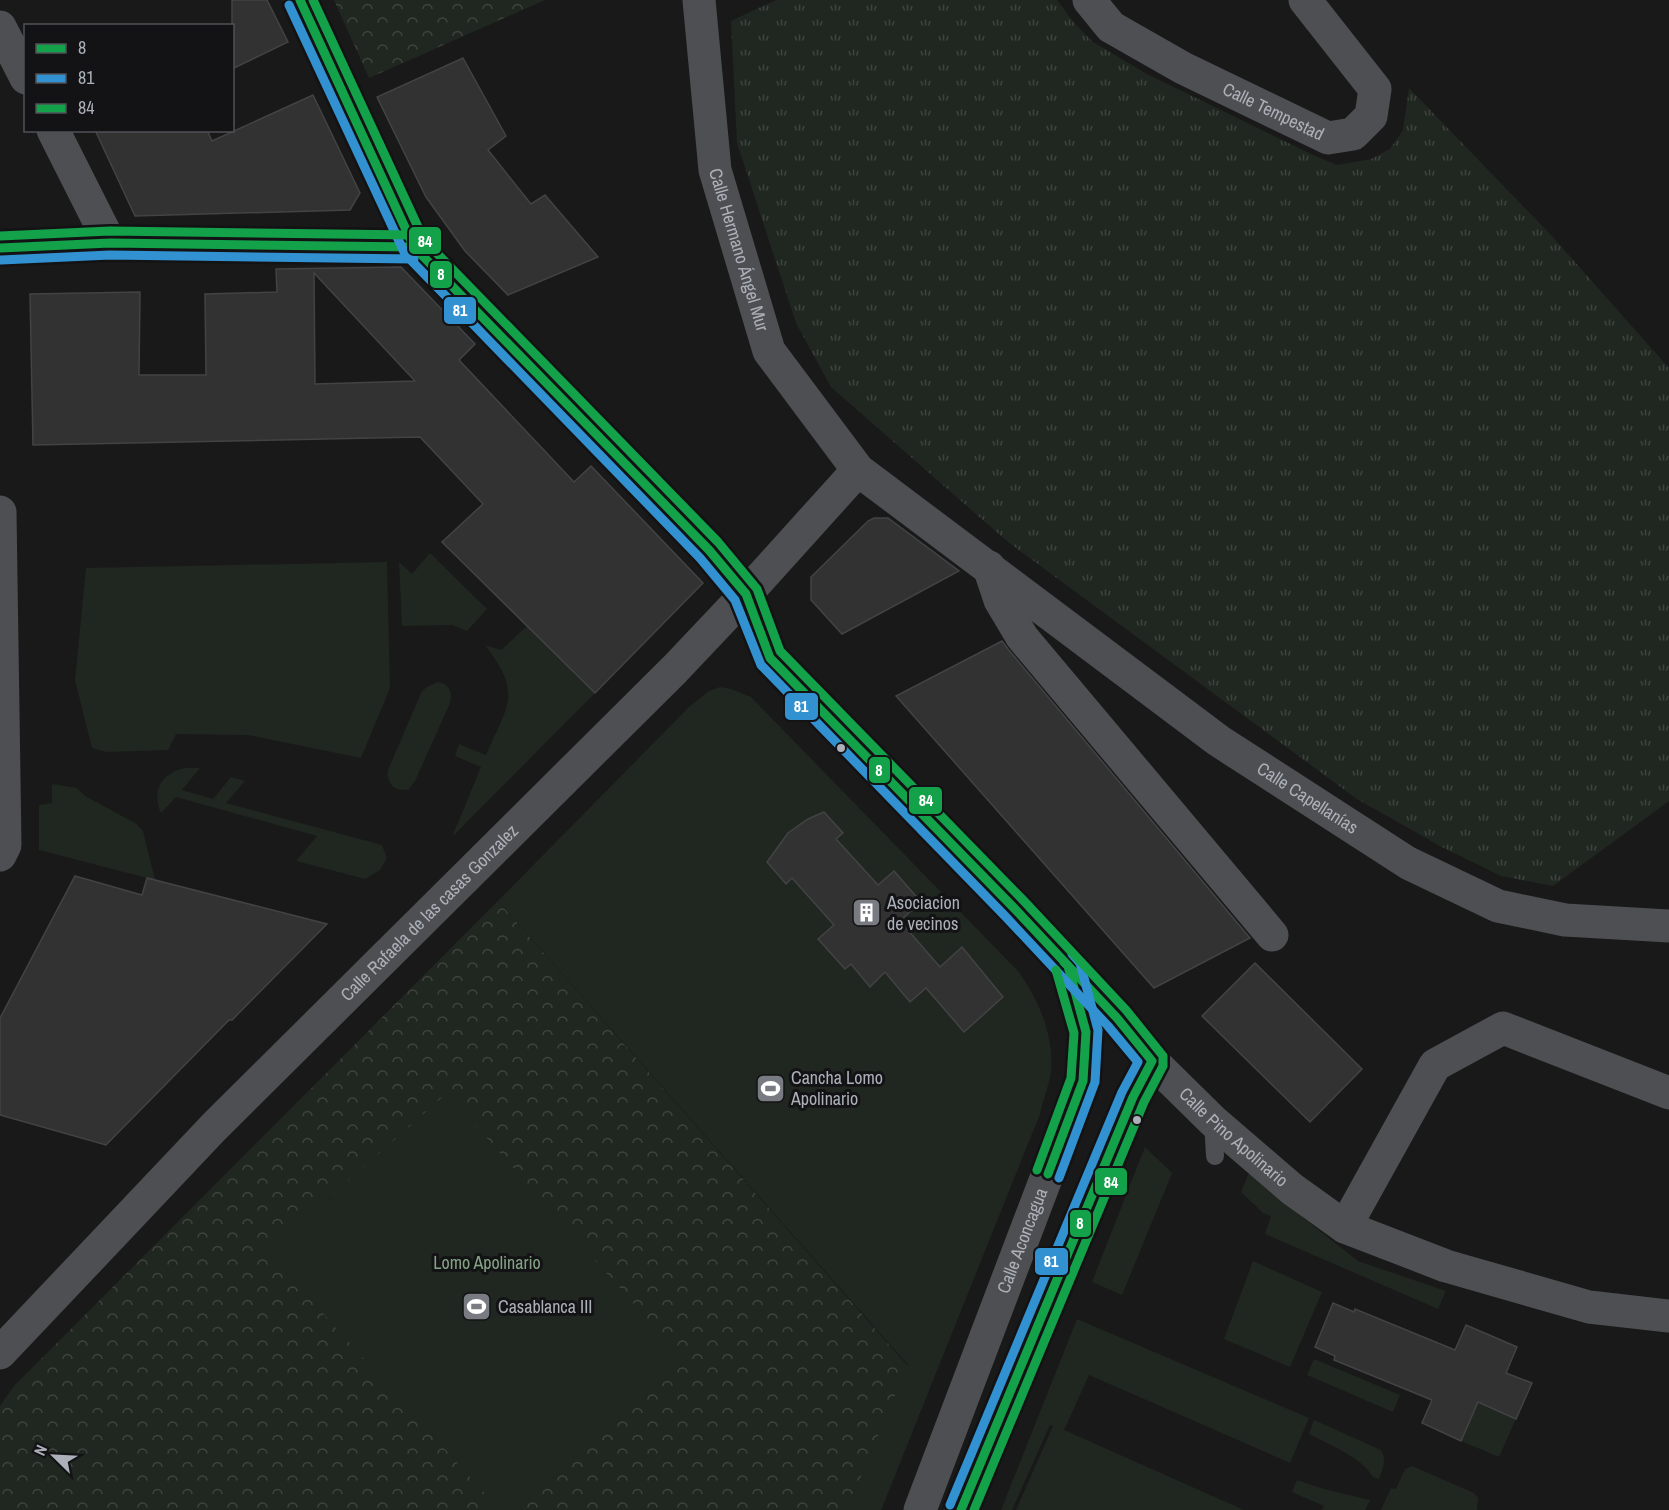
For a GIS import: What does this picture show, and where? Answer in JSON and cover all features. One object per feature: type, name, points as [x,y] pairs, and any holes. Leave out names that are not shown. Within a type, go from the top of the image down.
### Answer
[{"type":"street","name":"Calle Pino Apolinario","points":[[300,0],[414,247],[709,550],[746,594],[770,658],[914,803],[1117,1018],[1152,1061],[1213,1120],[1292,1189],[1344,1227],[1446,1266],[1589,1307],[1669,1316]]},
{"type":"street","name":"Calle Hermano Ángel Mur","points":[[699,0],[715,170],[769,351],[858,470]]},
{"type":"street","name":"Calle Tempestad","points":[[1089,0],[1111,27],[1183,68],[1328,138],[1353,134],[1371,116],[1375,89],[1305,0]]},
{"type":"street","points":[[1,32],[24,74]]},
{"type":"street","points":[[53,132],[110,243]]},
{"type":"street","points":[[0,248],[110,243],[414,247]]},
{"type":"street","name":"Calle Capellanías","points":[[858,470],[1219,741],[1408,862],[1498,906],[1565,920],[1669,926]]},
{"type":"street","name":"Calle Rafaela de las casas Gonzalez","points":[[0,1353],[223,1119],[675,669],[858,470]]},
{"type":"street","points":[[0,512],[5,845],[0,855]]},
{"type":"street","points":[[989,567],[1000,600],[1022,637],[1272,935]]},
{"type":"street","name":"Calle Aconcagua","points":[[920,1510],[1083,1081],[1086,1032],[1068,966]]},
{"type":"street","points":[[1344,1227],[1435,1065],[1503,1028],[1669,1093]]},
{"type":"street","points":[[961,1510],[1132,1097],[1152,1061]]},
{"type":"lane","points":[[1213,1120],[1215,1156]]},
{"type":"green space","points":[[334,0],[545,0],[369,78]]},
{"type":"green space","points":[[776,0],[1057,0],[1075,24],[1093,42],[1147,74],[1337,165],[1371,159],[1390,149],[1403,130],[1409,88],[1550,234],[1669,368],[1669,801],[1553,886],[1501,876],[1440,846],[1357,799],[1008,542],[831,387],[796,323],[737,143],[731,21]]},
{"type":"green space","points":[[430,553],[487,609],[467,631],[452,625],[402,626],[399,562],[412,574]]},
{"type":"green space","points":[[387,562],[390,688],[361,758],[248,735],[176,734],[168,750],[106,752],[92,748],[75,680],[86,568]]},
{"type":"green space","points":[[527,626],[595,693],[452,837],[481,767],[455,756],[459,744],[486,755],[508,700],[508,688],[504,676],[485,645],[501,650]]},
{"type":"green space","points":[[438,682],[449,689],[450,703],[415,781],[409,789],[400,790],[390,783],[388,770],[422,691]]},
{"type":"green space","points":[[720,687],[751,697],[1018,971],[1044,1019],[1050,1045],[1051,1072],[1040,1114],[881,1510],[847,1510],[908,1365],[498,901],[689,707],[709,691]]},
{"type":"green space","points":[[186,768],[200,768],[182,790],[213,799],[231,777],[245,781],[226,803],[382,845],[387,858],[380,870],[365,879],[296,861],[317,836],[176,797],[161,813],[157,797],[161,784],[171,774]]},
{"type":"green space","points":[[52,784],[77,788],[85,796],[135,823],[143,831],[155,880],[39,850],[39,805],[52,803]]},
{"type":"green space","name":"Lomo Apolinario","points":[[498,901],[929,1390],[881,1510],[0,1510],[0,1406],[14,1386]]},
{"type":"green space","name":"Casablanca III","points":[[447,1093],[685,1362],[517,1510],[500,1510],[268,1252]]},
{"type":"green space","points":[[1145,1147],[1172,1173],[1122,1295],[1092,1282]]},
{"type":"green space","points":[[1250,1170],[1278,1198],[1358,1261],[1446,1291],[1438,1309],[1265,1234],[1271,1216],[1263,1213],[1241,1192]]},
{"type":"green space","points":[[1253,1261],[1322,1292],[1290,1367],[1224,1339]]},
{"type":"green space","points":[[1077,1319],[1309,1418],[1290,1463],[1089,1375],[1064,1430],[1244,1510],[1016,1510],[1053,1426],[1050,1425],[1012,1510],[1001,1510]]},
{"type":"green space","points":[[1314,1359],[1400,1395],[1393,1412],[1307,1375]]},
{"type":"green space","points":[[1478,1402],[1516,1419],[1499,1457],[1461,1441]]},
{"type":"green space","points":[[1314,1420],[1381,1450],[1384,1461],[1379,1479],[1373,1477],[1353,1457],[1309,1434]]},
{"type":"green space","points":[[1412,1466],[1474,1493],[1478,1498],[1477,1510],[1381,1510],[1391,1488],[1396,1489],[1405,1469]]},
{"type":"green space","points":[[1297,1480],[1370,1500],[1365,1510],[1322,1510],[1324,1506],[1292,1492]]},
{"type":"building","points":[[232,0],[267,0],[288,42],[234,68],[234,24],[232,24]]},
{"type":"building","points":[[463,58],[506,136],[488,150],[531,204],[545,195],[598,257],[508,295],[465,251],[426,197],[377,97]]},
{"type":"building","points":[[313,95],[360,193],[350,210],[135,216],[96,132],[208,132],[212,141]]},
{"type":"building","points":[[401,267],[475,344],[459,360],[574,482],[591,466],[703,583],[595,693],[442,542],[483,504],[420,437],[33,445],[30,294],[140,292],[139,375],[206,375],[205,294],[277,292],[276,269]],"holes":[[[314,273],[415,381],[315,384]]]},
{"type":"building","points":[[874,518],[888,518],[959,571],[842,634],[811,600],[811,577],[868,521]]},
{"type":"building","points":[[1002,641],[1250,938],[1154,988],[896,696]]},
{"type":"building","name":"Asociacion de vecinos","points":[[824,812],[843,833],[836,839],[878,885],[894,871],[921,902],[900,921],[940,967],[962,947],[1003,997],[964,1032],[926,988],[910,1002],[885,972],[870,987],[851,964],[845,969],[818,939],[834,925],[792,878],[786,884],[767,862],[788,833],[808,819]]},
{"type":"building","points":[[75,876],[142,895],[147,878],[327,924],[106,1145],[0,1115],[0,1018]]},
{"type":"building","points":[[1255,963],[1362,1069],[1310,1122],[1202,1016]]},
{"type":"building","points":[[1333,1303],[1354,1312],[1355,1309],[1455,1350],[1466,1325],[1517,1347],[1506,1373],[1532,1383],[1516,1419],[1478,1402],[1461,1441],[1422,1423],[1432,1400],[1334,1360],[1335,1356],[1315,1347]]},
{"type":"transit line","name":"8","points":[[300,0],[414,247],[709,550],[746,594],[770,658],[1014,908],[1117,1018],[1152,1061],[1133,1097],[961,1510]]},
{"type":"transit line","name":"84","points":[[313,0],[424,240],[718,542],[757,589],[780,651],[1023,900],[1126,1010],[1163,1056],[1163,1066],[1144,1102],[974,1510]]},
{"type":"transit line","name":"81","points":[[289,5],[405,254],[700,558],[735,600],[761,665],[1005,916],[1108,1026],[1138,1062],[1122,1092],[950,1505]]},
{"type":"transit line","name":"84","points":[[0,236],[110,231],[414,235]]},
{"type":"transit line","name":"8","points":[[0,248],[110,243],[414,247]]},
{"type":"transit line","name":"81","points":[[1,260],[110,255],[414,259]]},
{"type":"transit line","name":"81","points":[[1059,1178],[1095,1082],[1098,1030],[1080,963],[1072,954]]},
{"type":"transit line","name":"8","points":[[1048,1174],[1083,1081],[1086,1032],[1068,966],[1064,962]]},
{"type":"transit line","name":"84","points":[[1037,1170],[1071,1078],[1074,1033],[1056,970]]},
{"type":"place","name":"Asociacion de vecinos","points":[[866,913]]},
{"type":"place","name":"Cancha Lomo Apolinario","points":[[770,1088]]},
{"type":"place","name":"Casablanca III","points":[[477,1307]]}]
